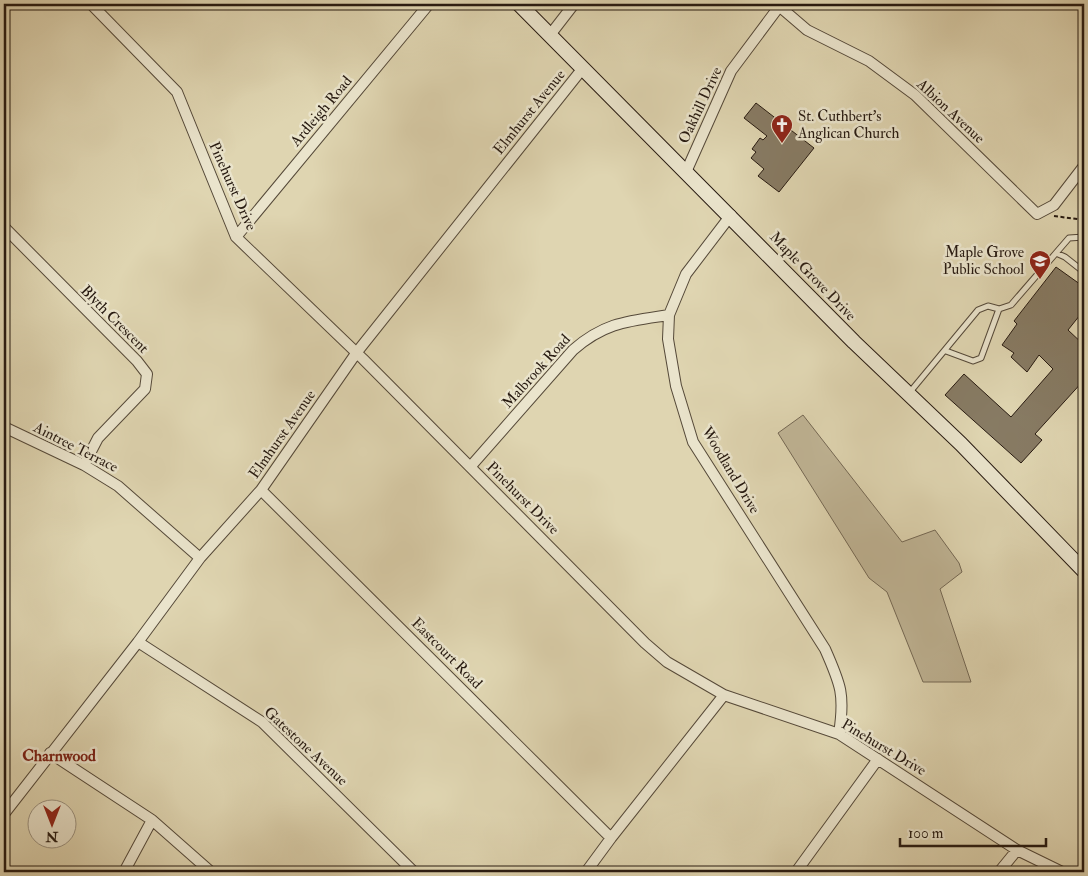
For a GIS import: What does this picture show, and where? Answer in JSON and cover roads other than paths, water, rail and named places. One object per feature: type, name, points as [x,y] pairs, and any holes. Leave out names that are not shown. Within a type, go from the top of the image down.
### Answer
[{"type":"street","name":"Pinehurst Drive","points":[[91,4],[177,92],[236,237],[357,352],[645,643],[667,662],[724,695],[839,734],[1017,850],[1062,872]]},
{"type":"street","name":"Ardleigh Road","points":[[236,237],[429,4]]},
{"type":"street","name":"Maple Grove Drive","points":[[519,4],[731,215],[854,342],[909,393],[1084,571]]},
{"type":"street","points":[[550,35],[574,4]]},
{"type":"street","name":"Oakhill Drive","points":[[686,172],[731,71],[780,5]]},
{"type":"street","name":"Albion Avenue","points":[[780,5],[806,30],[869,61],[915,95],[1038,214],[1054,205],[1084,166]]},
{"type":"street","name":"Elmhurst Avenue","points":[[4,814],[138,642],[200,558],[261,490],[357,352],[583,68]]},
{"type":"street","name":"Woodland Drive","points":[[731,215],[686,274],[669,315],[668,339],[676,386],[693,442],[825,649],[839,680],[843,707],[839,734]]},
{"type":"street","name":"Blyth Crescent","points":[[4,227],[137,361],[147,374],[145,389],[98,438],[84,465]]},
{"type":"street","name":"Malbrook Road","points":[[471,466],[573,350],[590,335],[613,324],[669,315]]},
{"type":"street","name":"Aintree Terrace","points":[[4,427],[84,465],[118,486],[200,558]]},
{"type":"street","name":"Eastcourt Road","points":[[261,490],[611,838]]},
{"type":"street","name":"Gatestone Avenue","points":[[138,642],[262,722],[414,872]]},
{"type":"street","points":[[586,872],[724,695]]},
{"type":"street","points":[[50,753],[152,820],[211,872]]},
{"type":"street","points":[[796,872],[878,759]]},
{"type":"street","points":[[124,872],[152,820]]},
{"type":"street","points":[[999,872],[1017,850]]},
{"type":"lane","points":[[909,393],[946,351],[978,310],[988,306],[999,310],[1011,305],[1069,238],[1084,237]]},
{"type":"lane","points":[[1056,253],[1065,256],[1084,272]]},
{"type":"lane","points":[[946,351],[973,361],[981,358],[999,310]]},
{"type":"place","name":"St. Cuthbert's Anglican Church","points":[[782,144]]},
{"type":"place","name":"Maple Grove Public School","points":[[1040,280]]},
{"type":"district","name":"Charnwood","points":[[59,755]]}]
